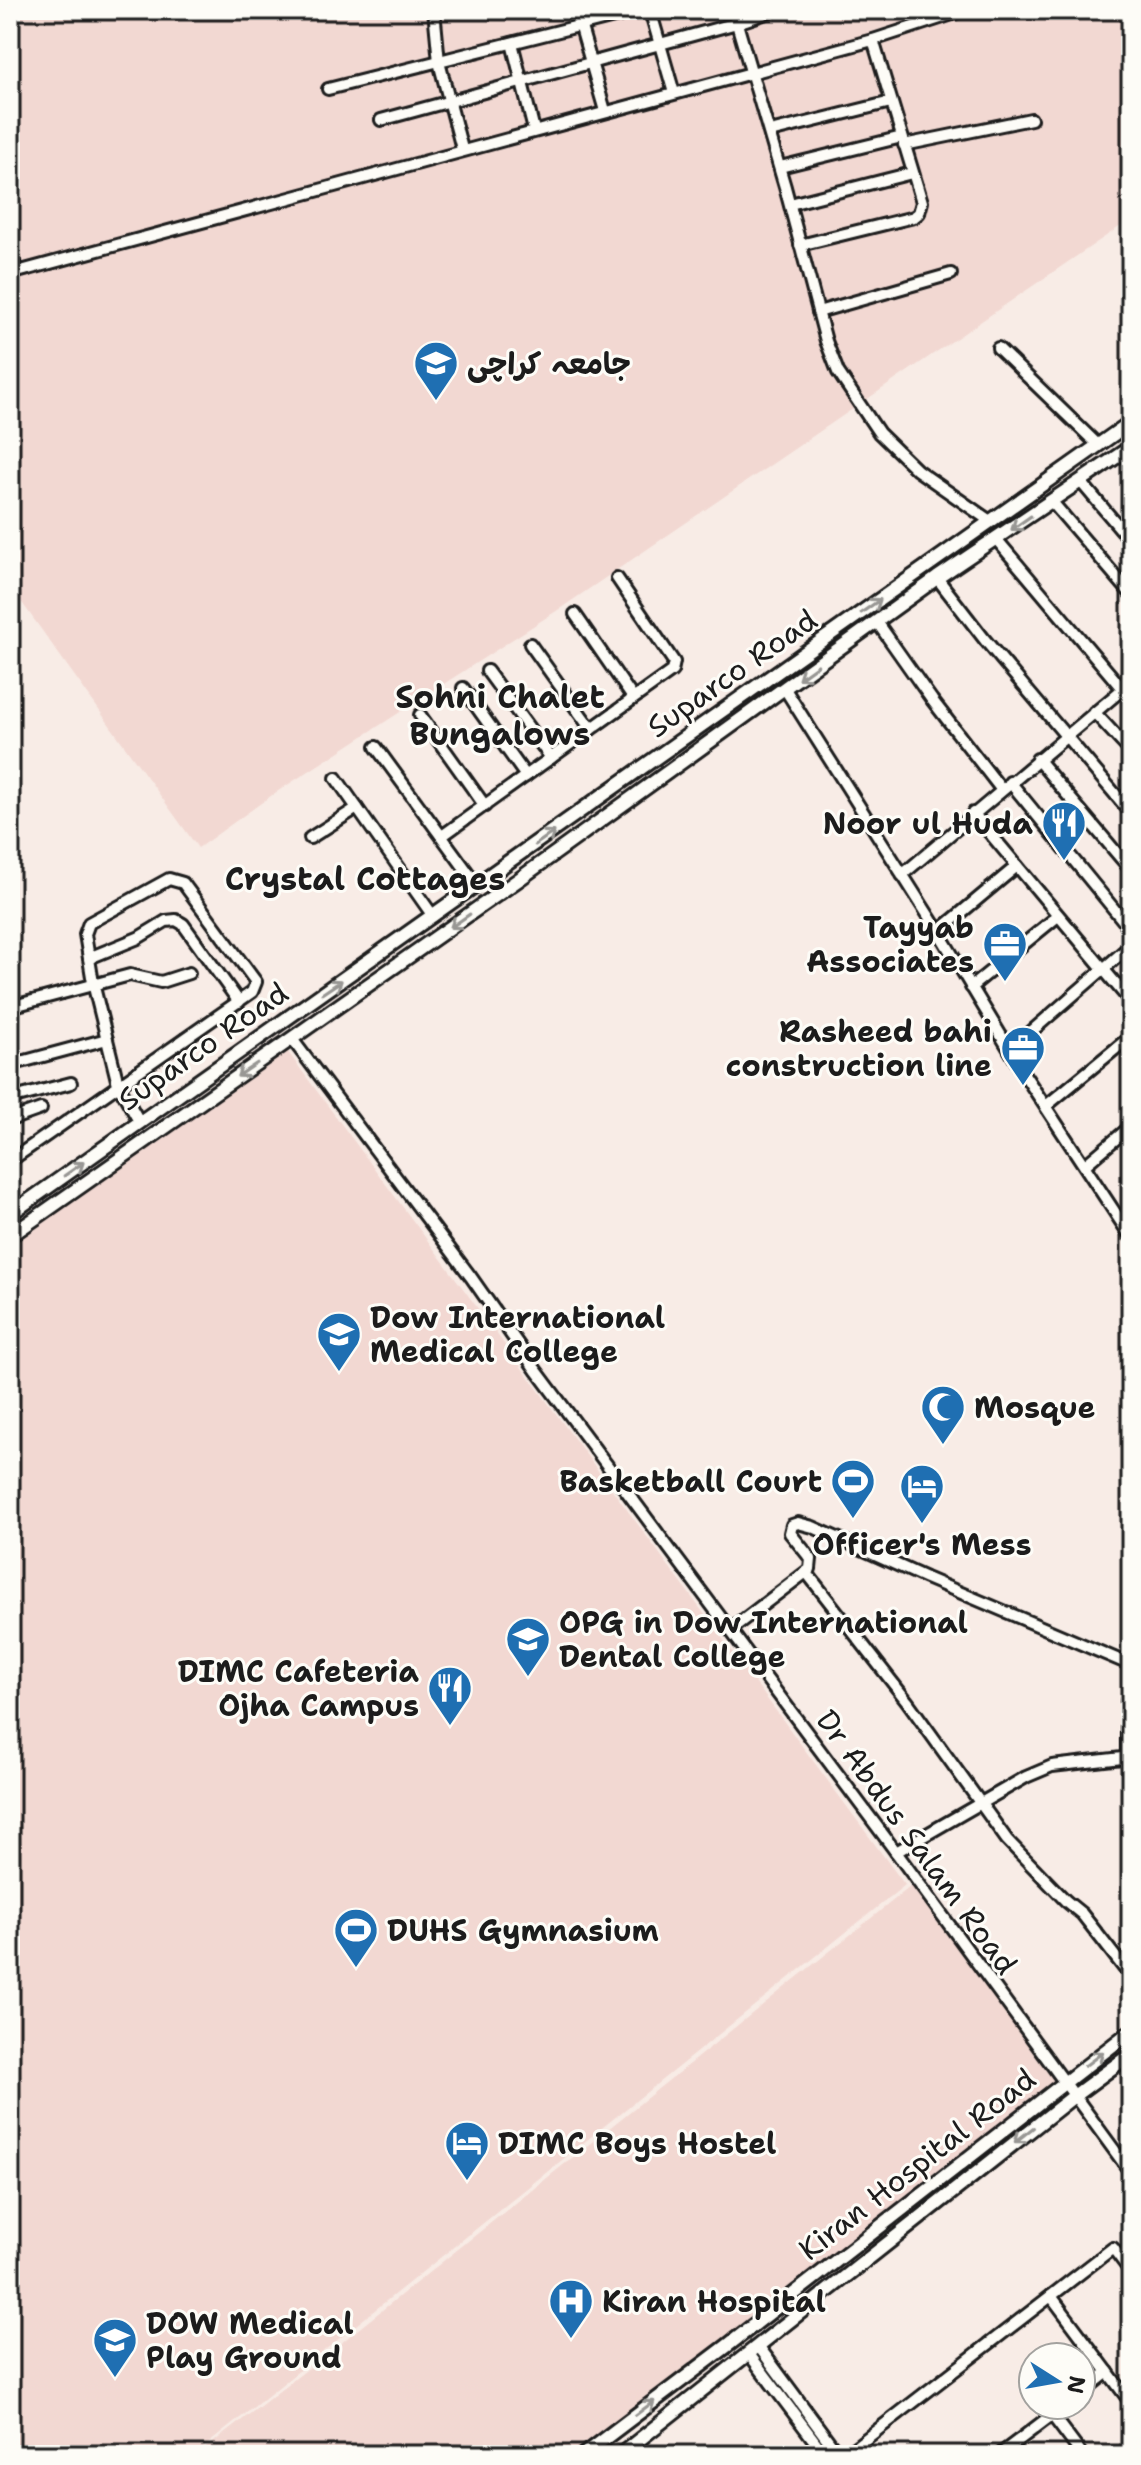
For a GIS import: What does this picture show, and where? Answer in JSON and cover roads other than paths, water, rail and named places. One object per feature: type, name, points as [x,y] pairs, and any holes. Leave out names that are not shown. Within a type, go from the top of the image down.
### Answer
[{"type":"main road","name":"Suparco Road","points":[[10,1214],[1131,422]]},
{"type":"main road","name":"Suparco Road","points":[[10,1236],[292,1039],[937,578],[1131,447]]},
{"type":"main road","points":[[1076,462],[1084,480]]},
{"type":"main road","points":[[911,579],[920,591]]},
{"type":"main road","points":[[567,823],[577,836]]},
{"type":"main road","points":[[168,1104],[178,1117]]},
{"type":"main road","name":"Kiran Hospital Road","points":[[583,2455],[1131,2031]]},
{"type":"main road","name":"Kiran Hospital Road","points":[[620,2455],[1131,2054]]},
{"type":"main road","points":[[815,2275],[826,2292]]},
{"type":"street","points":[[434,10],[439,62],[462,149]]},
{"type":"street","points":[[576,10],[605,111]]},
{"type":"street","points":[[328,89],[642,10]]},
{"type":"street","points":[[650,10],[674,93]]},
{"type":"street","points":[[733,10],[780,167],[818,312],[838,372],[879,433],[917,470],[990,521]]},
{"type":"street","points":[[381,120],[775,10]]},
{"type":"street","points":[[10,250],[13,273],[873,40],[965,10]]},
{"type":"street","points":[[800,245],[914,217],[919,213],[922,202],[873,40]]},
{"type":"street","points":[[512,43],[534,130]]},
{"type":"street","points":[[770,132],[891,102]]},
{"type":"street","points":[[780,167],[903,141],[1031,119]]},
{"type":"street","points":[[790,204],[912,173]]},
{"type":"street","points":[[818,312],[951,274]]},
{"type":"street","points":[[998,348],[1098,445]]},
{"type":"street","points":[[1084,480],[1131,541]]},
{"type":"street","points":[[1052,502],[1131,594]]},
{"type":"street","points":[[997,540],[1127,685],[1131,699]]},
{"type":"street","points":[[442,836],[675,667],[617,578]]},
{"type":"street","points":[[937,578],[1131,813]]},
{"type":"street","points":[[575,614],[633,698]]},
{"type":"street","points":[[877,622],[932,700],[1131,930]]},
{"type":"street","points":[[530,644],[591,729]]},
{"type":"street","points":[[487,671],[551,758]]},
{"type":"street","points":[[902,875],[1127,685]]},
{"type":"street","points":[[463,688],[526,776]]},
{"type":"street","points":[[785,689],[1010,1050],[1131,1237]]},
{"type":"street","points":[[1094,712],[1131,752]]},
{"type":"street","points":[[420,715],[485,806]]},
{"type":"street","points":[[376,747],[477,885]]},
{"type":"street","points":[[1037,759],[1131,870]]},
{"type":"street","points":[[336,778],[433,916]]},
{"type":"street","points":[[310,838],[357,808]]},
{"type":"street","points":[[973,813],[1131,1002]]},
{"type":"street","points":[[938,932],[1017,866]]},
{"type":"street","points":[[10,1161],[118,1084],[252,992],[256,982],[178,880],[161,881],[89,923],[85,934],[93,983],[118,1084],[140,1123]]},
{"type":"street","points":[[971,987],[1058,916]]},
{"type":"street","points":[[89,958],[138,938],[166,921],[176,920],[183,924],[239,1002]]},
{"type":"street","points":[[1010,1050],[1131,945]]},
{"type":"street","points":[[10,1007],[130,975],[161,982],[189,973]]},
{"type":"street","points":[[1046,1106],[1131,1036]]},
{"type":"street","points":[[10,1065],[107,1039]]},
{"type":"street","name":"Dr Abdus Salam Road","points":[[292,1039],[1131,2173]]},
{"type":"street","points":[[10,1099],[71,1083]]},
{"type":"street","points":[[10,1120],[41,1109]]},
{"type":"street","points":[[1085,1165],[1131,1126]]},
{"type":"street","points":[[1120,1218],[1131,1209]]},
{"type":"street","points":[[730,1630],[807,1573],[812,1565],[811,1559],[790,1533],[795,1523],[813,1527],[1131,1665]]},
{"type":"street","points":[[807,1573],[1007,1840],[1082,1914],[1131,1977]]},
{"type":"street","points":[[896,1852],[1026,1777],[1052,1766],[1129,1757],[1127,1702],[1131,1684]]},
{"type":"street","points":[[795,2406],[842,2455],[1113,2248],[1131,2272]]},
{"type":"street","points":[[1051,2296],[1131,2403]]},
{"type":"street","points":[[754,2350],[795,2406],[825,2455]]},
{"type":"street","points":[[1097,2381],[1108,2372]]},
{"type":"street","points":[[999,2455],[1044,2421]]},
{"type":"street","points":[[1056,2421],[1082,2455]]},
{"type":"place","name":"جامعہ کراچی","points":[[436,402]]},
{"type":"place","name":"Noor ul Huda","points":[[1064,862]]},
{"type":"place","name":"Tayyab Associates","points":[[1005,983]]},
{"type":"place","name":"Rasheed bahi construction line","points":[[1023,1087]]},
{"type":"place","name":"Dow International Medical College","points":[[339,1373]]},
{"type":"place","name":"Mosque","points":[[943,1446]]},
{"type":"place","name":"Basketball Court","points":[[853,1520]]},
{"type":"place","name":"Officer's Mess","points":[[922,1525]]},
{"type":"place","name":"OPG in Dow International Dental College","points":[[528,1678]]},
{"type":"place","name":"DIMC Cafeteria Ojha Campus","points":[[450,1727]]},
{"type":"place","name":"DUHS Gymnasium","points":[[356,1969]]},
{"type":"place","name":"DIMC Boys Hostel","points":[[467,2182]]},
{"type":"place","name":"Kiran Hospital","points":[[571,2340]]},
{"type":"place","name":"DOW Medical Play Ground","points":[[115,2379]]},
{"type":"district","name":"Sohni Chalet Bungalows","points":[[500,714]]},
{"type":"district","name":"Crystal Cottages","points":[[365,878]]}]
